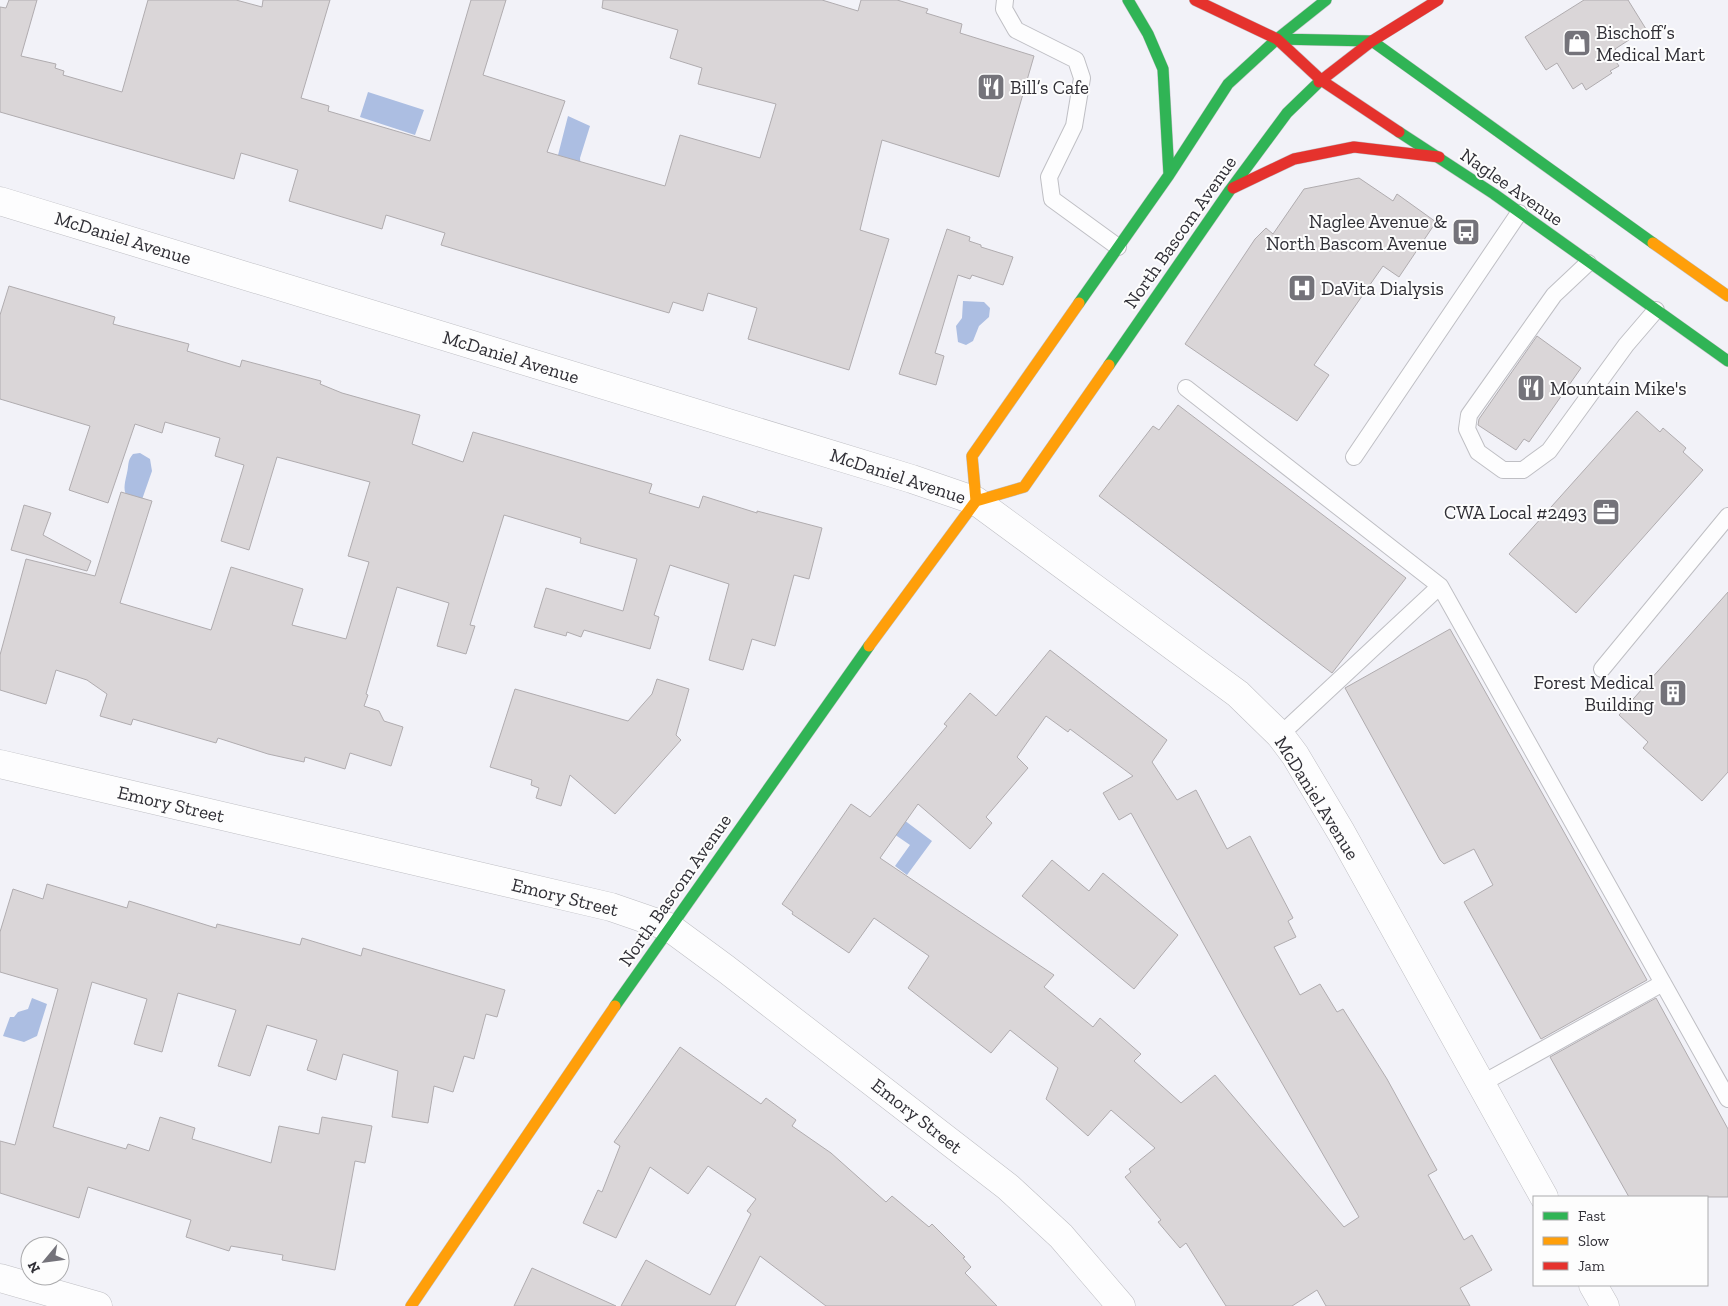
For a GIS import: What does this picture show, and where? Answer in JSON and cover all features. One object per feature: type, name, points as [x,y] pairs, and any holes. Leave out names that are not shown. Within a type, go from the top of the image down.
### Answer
[{"type":"main road","points":[[1128,0],[1148,34],[1163,69],[1164,115],[1169,175]]},
{"type":"main road","name":"Naglee Avenue","points":[[1195,0],[1277,39],[1322,80],[1439,157],[1728,361]]},
{"type":"main road","points":[[976,500],[972,456],[1169,175],[1228,84],[1277,39],[1326,0]]},
{"type":"main road","name":"North Bascom Avenue","points":[[411,1306],[669,928],[914,582],[976,500],[1024,487],[1230,190],[1287,113],[1322,80],[1372,41],[1438,0]]},
{"type":"main road","name":"Naglee Avenue","points":[[1277,39],[1372,41],[1728,296]]},
{"type":"main road","points":[[1230,190],[1294,159],[1327,151],[1354,147],[1439,157]]},
{"type":"street","name":"McDaniel Avenue","points":[[0,201],[976,500],[1238,694],[1280,735],[1295,755],[1341,832],[1543,1196]]},
{"type":"street","name":"Emory Street","points":[[0,764],[611,907],[669,928],[734,975],[1008,1187],[1061,1236],[1122,1306]]},
{"type":"street","points":[[0,1278],[98,1306]]},
{"type":"street","points":[[1594,1286],[1605,1306]]},
{"type":"lane","points":[[1005,0],[1004,9],[1016,30],[1076,60],[1082,78],[1074,126],[1049,177],[1052,199],[1118,247]]},
{"type":"lane","points":[[1354,457],[1519,213]]},
{"type":"lane","points":[[1588,263],[1554,295],[1469,415],[1467,429],[1478,452],[1503,470],[1523,470],[1549,451],[1626,346],[1656,310]]},
{"type":"lane","points":[[1186,388],[1440,586],[1728,1100]]},
{"type":"lane","points":[[1602,669],[1728,516]]},
{"type":"lane","points":[[1280,735],[1440,586]]},
{"type":"lane","points":[[1481,1084],[1663,983]]},
{"type":"water","points":[[368,92],[424,110],[415,135],[360,117]]},
{"type":"water","points":[[568,116],[590,126],[580,158],[581,170],[557,159]]},
{"type":"water","points":[[963,301],[984,302],[990,308],[989,317],[979,326],[973,341],[966,345],[958,342],[956,326],[962,318]]},
{"type":"water","points":[[140,453],[150,459],[152,471],[138,511],[125,493],[125,485],[128,463],[133,454]]},
{"type":"water","points":[[904,820],[932,841],[907,875],[895,866],[910,845],[894,834]]},
{"type":"water","points":[[32,998],[47,1004],[37,1036],[24,1042],[3,1036],[10,1017],[14,1017],[18,1012],[28,1009]]},
{"type":"building","points":[[9,0],[37,0],[21,56],[56,64],[55,68],[64,71],[63,75],[122,92],[148,0],[236,0],[262,7],[263,0],[330,0],[301,98],[329,106],[328,111],[430,141],[471,0],[506,0],[483,75],[565,101],[547,152],[665,186],[680,135],[760,158],[776,104],[698,84],[702,68],[670,58],[678,30],[602,8],[603,0],[822,0],[858,11],[861,0],[897,0],[928,9],[926,13],[962,24],[960,33],[1034,56],[999,177],[882,140],[860,230],[889,239],[849,370],[748,339],[757,308],[708,293],[703,311],[673,302],[669,313],[441,245],[445,233],[386,215],[382,229],[289,201],[298,170],[241,153],[234,179],[0,112],[0,7],[6,8]]},
{"type":"building","name":"Bischoff’s Medical Mart","points":[[1584,0],[1628,0],[1646,29],[1615,49],[1618,52],[1612,56],[1619,66],[1610,71],[1612,73],[1586,90],[1582,83],[1573,89],[1557,63],[1546,70],[1525,37]]},
{"type":"building","name":"DaVita Dialysis","points":[[1359,178],[1393,201],[1397,194],[1436,222],[1399,277],[1383,266],[1314,365],[1329,375],[1297,421],[1185,344],[1255,239],[1266,228],[1273,234],[1304,189]]},
{"type":"building","points":[[947,229],[970,237],[969,241],[981,245],[981,247],[1013,257],[1003,285],[972,275],[970,279],[958,275],[935,353],[944,356],[936,385],[899,374]]},
{"type":"building","points":[[9,286],[115,317],[113,324],[189,344],[187,351],[240,367],[242,360],[321,381],[320,384],[342,393],[420,415],[412,444],[463,462],[473,432],[652,484],[649,493],[699,508],[703,496],[757,513],[757,511],[822,528],[809,579],[794,575],[775,646],[752,639],[743,670],[709,660],[729,584],[670,565],[654,615],[659,617],[650,649],[584,630],[581,637],[567,632],[566,636],[534,627],[546,588],[623,611],[637,559],[580,543],[581,538],[504,515],[470,625],[475,626],[466,654],[437,646],[449,603],[397,587],[364,706],[379,711],[384,721],[403,727],[391,766],[350,753],[345,769],[305,757],[304,762],[268,754],[218,738],[216,743],[133,719],[131,725],[100,716],[107,694],[87,680],[56,670],[46,704],[0,690],[0,655],[26,559],[95,576],[121,492],[152,501],[120,603],[211,630],[231,567],[303,589],[292,625],[346,639],[369,562],[348,556],[370,482],[277,457],[249,550],[221,541],[244,465],[215,456],[220,438],[165,422],[162,433],[135,424],[108,503],[69,490],[90,426],[0,399],[0,315]]},
{"type":"building","name":"Mountain Mike's","points":[[1537,336],[1581,368],[1529,442],[1524,439],[1516,450],[1478,425],[1479,419]]},
{"type":"building","points":[[1178,405],[1406,578],[1332,673],[1099,496],[1153,426],[1159,430]]},
{"type":"building","name":"CWA Local #2493","points":[[1637,411],[1660,432],[1663,428],[1686,448],[1683,452],[1703,470],[1576,613],[1509,554]]},
{"type":"building","points":[[24,505],[51,513],[43,535],[91,561],[87,571],[11,550]]},
{"type":"building","name":"Forest Medical Building","points":[[1728,592],[1728,772],[1702,801],[1643,748],[1648,742],[1619,715]]},
{"type":"building","points":[[1450,629],[1647,980],[1541,1039],[1464,902],[1493,885],[1474,849],[1444,864],[1440,860],[1345,688]]},
{"type":"building","points":[[1050,650],[1167,740],[1152,762],[1177,800],[1196,790],[1227,849],[1250,836],[1293,918],[1288,921],[1296,937],[1274,947],[1300,995],[1320,984],[1337,1012],[1343,1009],[1387,1079],[1437,1170],[1428,1175],[1464,1240],[1472,1235],[1492,1270],[1460,1288],[1470,1306],[1326,1306],[1317,1290],[1292,1306],[1226,1306],[1186,1243],[1180,1248],[1158,1222],[1161,1220],[1125,1177],[1131,1172],[1129,1169],[1155,1148],[1111,1110],[1088,1136],[1046,1099],[1058,1068],[1010,1030],[991,1053],[908,988],[929,956],[874,918],[849,953],[792,914],[793,912],[782,904],[851,804],[870,817],[947,726],[944,724],[970,693],[996,716]],"holes":[[[1046,716],[1068,732],[1070,729],[1133,776],[1103,793],[1119,820],[1131,813],[1244,1017],[1359,1217],[1344,1227],[1215,1075],[1181,1103],[1134,1061],[1141,1054],[1100,1018],[1093,1027],[1044,987],[1054,975],[880,858],[918,804],[970,849],[992,823],[986,817],[1028,768],[1017,757]]]},
{"type":"building","points":[[657,679],[689,689],[676,735],[681,740],[615,814],[570,775],[561,806],[536,798],[539,788],[531,785],[532,780],[490,767],[515,689],[628,721],[652,694]]},
{"type":"building","points":[[1052,860],[1089,891],[1103,873],[1178,935],[1134,989],[1022,896]]},
{"type":"building","points":[[47,884],[127,908],[129,901],[216,928],[217,924],[300,945],[302,938],[361,956],[363,948],[505,990],[497,1017],[486,1014],[474,1059],[464,1056],[453,1092],[434,1086],[428,1123],[392,1117],[398,1071],[343,1054],[336,1080],[307,1070],[317,1040],[267,1025],[250,1076],[218,1066],[236,1010],[178,993],[162,1052],[134,1044],[147,999],[92,982],[53,1127],[126,1149],[128,1144],[149,1151],[160,1117],[195,1128],[192,1139],[271,1163],[279,1126],[319,1134],[322,1117],[372,1126],[365,1163],[355,1161],[335,1270],[282,1260],[283,1255],[231,1246],[229,1251],[186,1237],[191,1220],[88,1187],[79,1218],[0,1193],[0,1141],[15,1145],[58,989],[0,972],[0,932],[13,889],[43,899]]},
{"type":"building","points":[[1656,998],[1728,1129],[1728,1197],[1628,1196],[1550,1057]]},
{"type":"building","points":[[680,1047],[761,1104],[766,1098],[796,1120],[792,1126],[831,1153],[886,1202],[892,1196],[929,1227],[932,1224],[965,1257],[963,1258],[971,1267],[965,1273],[997,1306],[826,1306],[760,1256],[735,1306],[621,1306],[646,1260],[710,1295],[751,1214],[747,1211],[756,1199],[708,1166],[688,1194],[650,1167],[616,1238],[583,1223],[598,1190],[602,1192],[620,1146],[614,1142]]},
{"type":"building","points":[[532,1268],[616,1306],[514,1306]]},
{"type":"traffic: fast","points":[[1128,0],[1148,34],[1163,69],[1169,175]]},
{"type":"traffic: fast","points":[[1079,303],[1169,175],[1228,84],[1277,39],[1326,0]]},
{"type":"traffic: fast","points":[[1277,39],[1372,41],[1653,243]]},
{"type":"traffic: fast","points":[[1109,365],[1230,190],[1287,113],[1319,82]]},
{"type":"traffic: fast","points":[[1399,132],[1494,194],[1728,361]]},
{"type":"traffic: fast","points":[[615,1006],[869,646]]},
{"type":"traffic: slow","points":[[1653,243],[1728,296]]},
{"type":"traffic: slow","points":[[976,501],[972,456],[1079,303]]},
{"type":"traffic: slow","points":[[869,646],[976,501],[1024,487],[1109,365]]},
{"type":"traffic: slow","points":[[411,1306],[615,1006]]},
{"type":"traffic: jam","points":[[1195,0],[1277,39],[1321,80],[1399,132]]},
{"type":"traffic: jam","points":[[1319,82],[1372,41],[1438,0]]},
{"type":"traffic: jam","points":[[1233,188],[1294,159],[1354,147],[1439,157]]},
{"type":"place","name":"Bischoff’s Medical Mart","points":[[1577,43]]},
{"type":"place","name":"Bill’s Cafe","points":[[991,87]]},
{"type":"place","name":"Naglee Avenue & North Bascom Avenue","points":[[1466,232]]},
{"type":"place","name":"DaVita Dialysis","points":[[1302,288]]},
{"type":"place","name":"Mountain Mike's","points":[[1531,388]]},
{"type":"place","name":"CWA Local #2493","points":[[1606,512]]},
{"type":"place","name":"Forest Medical Building","points":[[1673,693]]}]
